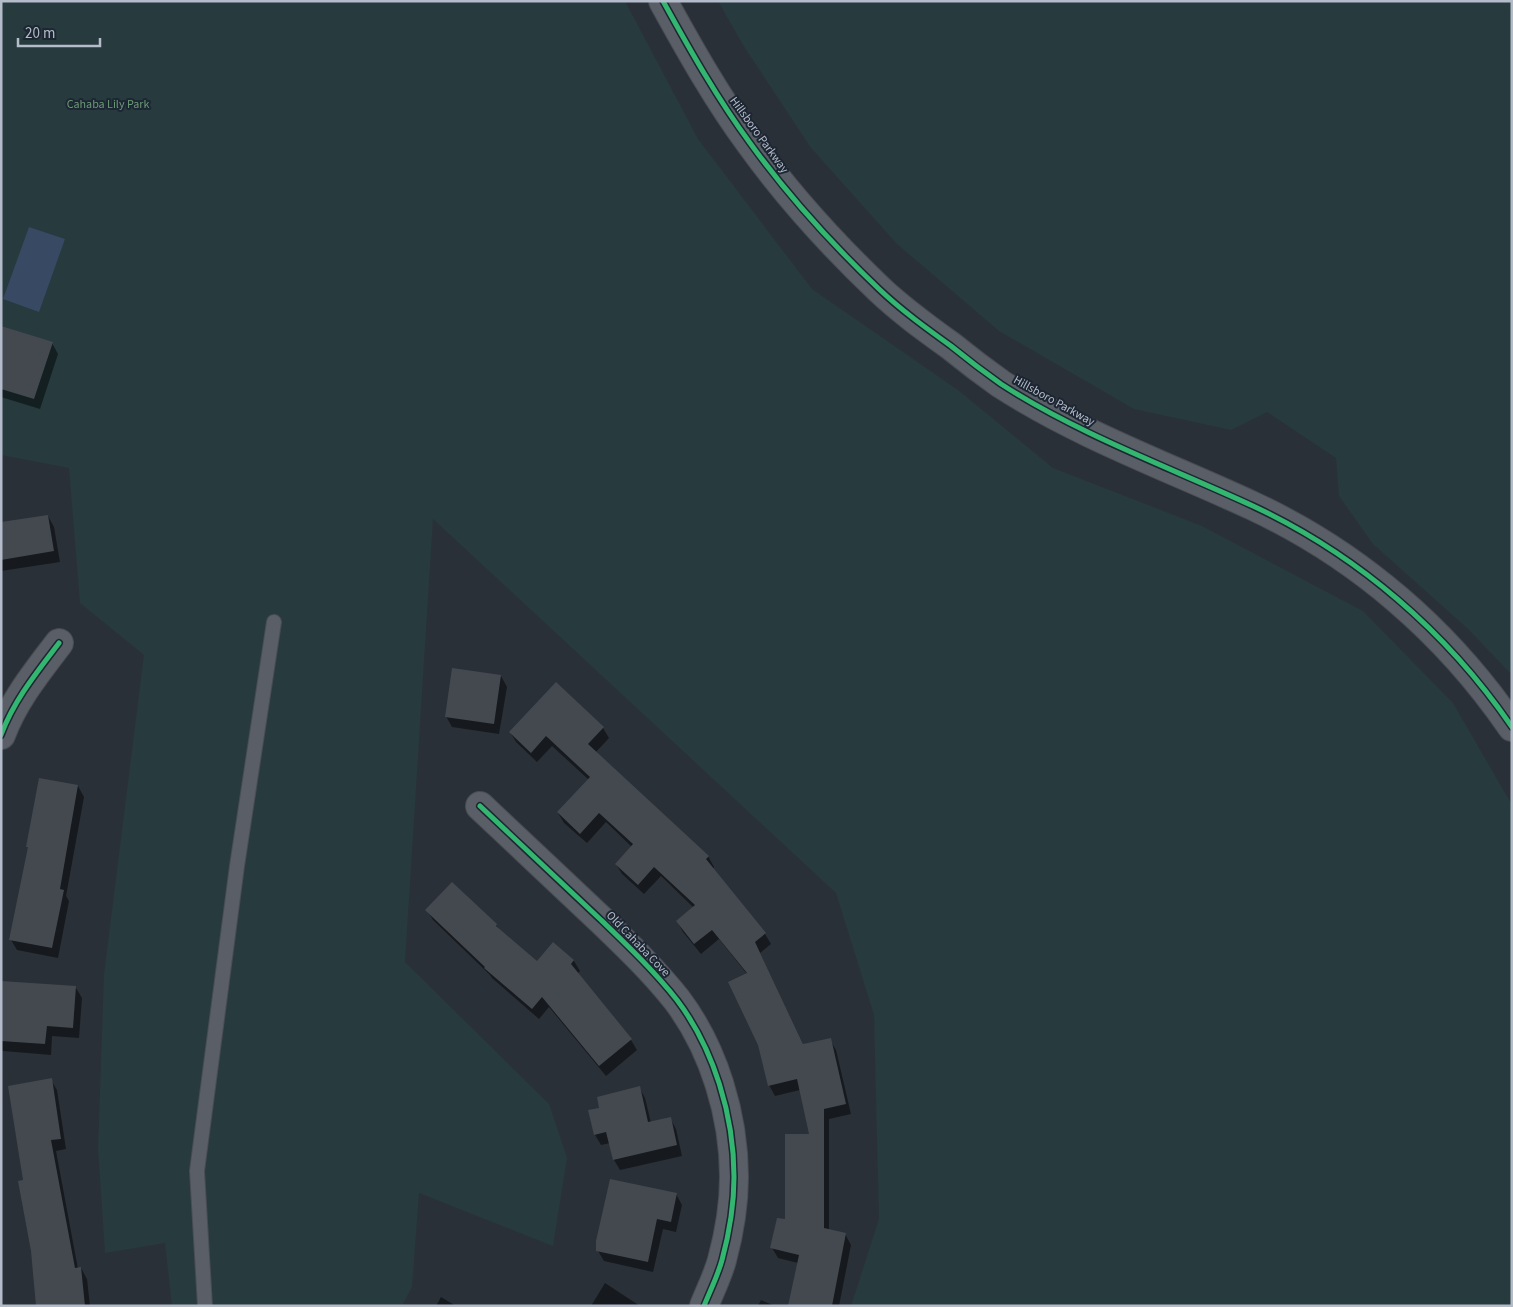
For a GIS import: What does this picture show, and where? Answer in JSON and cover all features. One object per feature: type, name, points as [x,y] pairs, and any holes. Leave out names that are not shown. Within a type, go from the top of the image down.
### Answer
[{"type":"street","name":"Hillsboro Parkway","points":[[663,1],[699,66],[750,143],[819,226],[881,291],[1001,383],[1042,407],[1140,457],[1286,523],[1350,562],[1412,611],[1453,653],[1512,727]]},
{"type":"street","points":[[1,735],[18,697],[59,642]]},
{"type":"street","name":"Old Cahaba Cove","points":[[480,806],[651,968],[678,1001],[695,1027],[715,1071],[733,1146],[734,1179],[732,1211],[722,1261],[704,1306]]},
{"type":"lane","points":[[205,1306],[197,1171],[237,866],[274,622]]},
{"type":"green space","name":"Cahaba Lily Park","points":[[1,1],[625,1],[698,139],[812,289],[958,390],[1053,468],[1202,526],[1363,611],[1453,703],[1512,805],[1512,1306],[851,1306],[879,1219],[874,1015],[836,893],[433,519],[405,962],[549,1104],[567,1158],[553,1246],[419,1193],[412,1287],[402,1306],[172,1306],[165,1243],[105,1253],[98,1148],[104,975],[144,655],[80,603],[69,468],[1,455]]},
{"type":"green space","points":[[718,1],[1512,1],[1512,675],[1467,628],[1373,544],[1339,496],[1336,458],[1267,412],[1231,430],[1134,409],[999,331],[897,244],[811,148],[743,45]]},
{"type":"water","points":[[29,227],[65,239],[39,312],[3,299]]},
{"type":"building","points":[[1,326],[53,342],[34,399],[1,389]]},
{"type":"building","points":[[48,515],[54,551],[1,560],[1,522]]},
{"type":"building","points":[[452,668],[501,675],[494,724],[445,717]]},
{"type":"building","points":[[556,682],[604,727],[588,744],[709,856],[706,859],[766,933],[755,942],[803,1044],[831,1038],[846,1104],[824,1109],[824,1228],[846,1233],[832,1306],[788,1306],[799,1255],[770,1248],[777,1218],[785,1219],[785,1134],[809,1134],[797,1079],[768,1086],[758,1045],[728,982],[747,973],[712,930],[694,944],[676,921],[695,905],[654,867],[638,885],[615,864],[633,844],[599,813],[580,834],[557,812],[590,777],[546,736],[531,753],[509,732]]},
{"type":"building","points":[[39,778],[78,785],[60,889],[64,890],[52,948],[9,940],[28,847],[26,847]]},
{"type":"building","points":[[452,882],[497,924],[496,926],[537,961],[553,942],[574,960],[571,964],[632,1039],[599,1066],[542,997],[532,1009],[484,968],[425,910]]},
{"type":"building","points":[[1,981],[76,986],[73,1028],[47,1026],[45,1044],[1,1041]]},
{"type":"building","points":[[52,1078],[61,1139],[51,1140],[75,1268],[81,1267],[85,1306],[36,1306],[31,1251],[18,1181],[23,1180],[8,1086]]},
{"type":"building","points":[[640,1086],[648,1122],[671,1117],[677,1145],[613,1160],[606,1132],[594,1135],[588,1110],[599,1108],[597,1097]]},
{"type":"building","points":[[610,1179],[677,1193],[671,1222],[657,1219],[648,1262],[596,1251],[596,1241]]},
{"type":"cycle path","points":[[663,1],[715,91],[764,162],[828,237],[896,304],[1001,384],[1031,402],[1125,450],[1253,506],[1292,526],[1364,572],[1398,599],[1459,659],[1487,692],[1512,727]]},
{"type":"cycle path","points":[[1,735],[19,698],[59,643]]},
{"type":"cycle path","points":[[480,806],[611,930],[659,979],[677,1000],[702,1040],[726,1107],[733,1154],[734,1177],[731,1219],[725,1250],[704,1306]]}]
